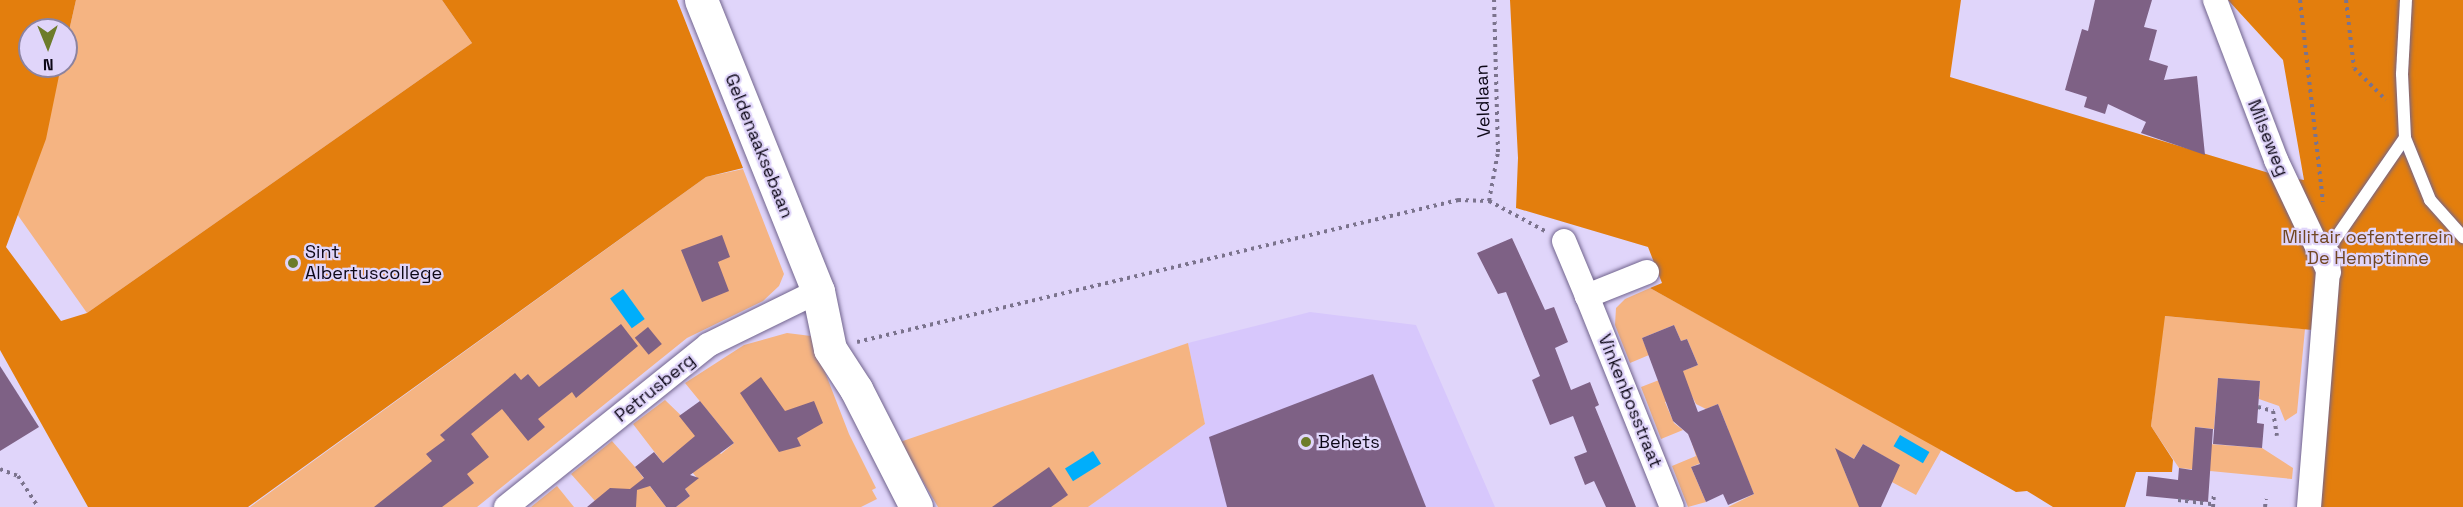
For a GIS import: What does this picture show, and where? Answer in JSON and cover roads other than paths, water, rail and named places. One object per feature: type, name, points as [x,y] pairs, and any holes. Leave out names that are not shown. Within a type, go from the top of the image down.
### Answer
[{"type":"street","name":"Geldenaaksebaan","points":[[701,0],[818,291],[853,342],[856,389],[916,507]]},
{"type":"street","name":"Milseweg","points":[[2215,0],[2276,160],[2329,272]]},
{"type":"street","name":"Vinkenbosstraat","points":[[1564,241],[1672,507]]},
{"type":"street","points":[[2309,507],[2329,272],[2329,248]]},
{"type":"street","points":[[1587,296],[1647,272]]},
{"type":"street","name":"Petrusberg","points":[[506,507],[708,345],[818,291]]},
{"type":"lane","points":[[2406,0],[2405,138],[2430,200],[2463,237]]},
{"type":"lane","points":[[2329,248],[2405,138]]},
{"type":"water","points":[[623,289],[645,319],[632,328],[610,298]]},
{"type":"water","points":[[1900,435],[1929,452],[1923,463],[1894,446]]},
{"type":"water","points":[[1093,451],[1101,464],[1073,481],[1065,468]]},
{"type":"place","name":"Sint Albertuscollege","points":[[293,263]]},
{"type":"place","name":"Behets","points":[[1306,442]]},
{"type":"park label","name":"Militair oefenterrein De Hemptinne","points":[[2368,248]]}]
